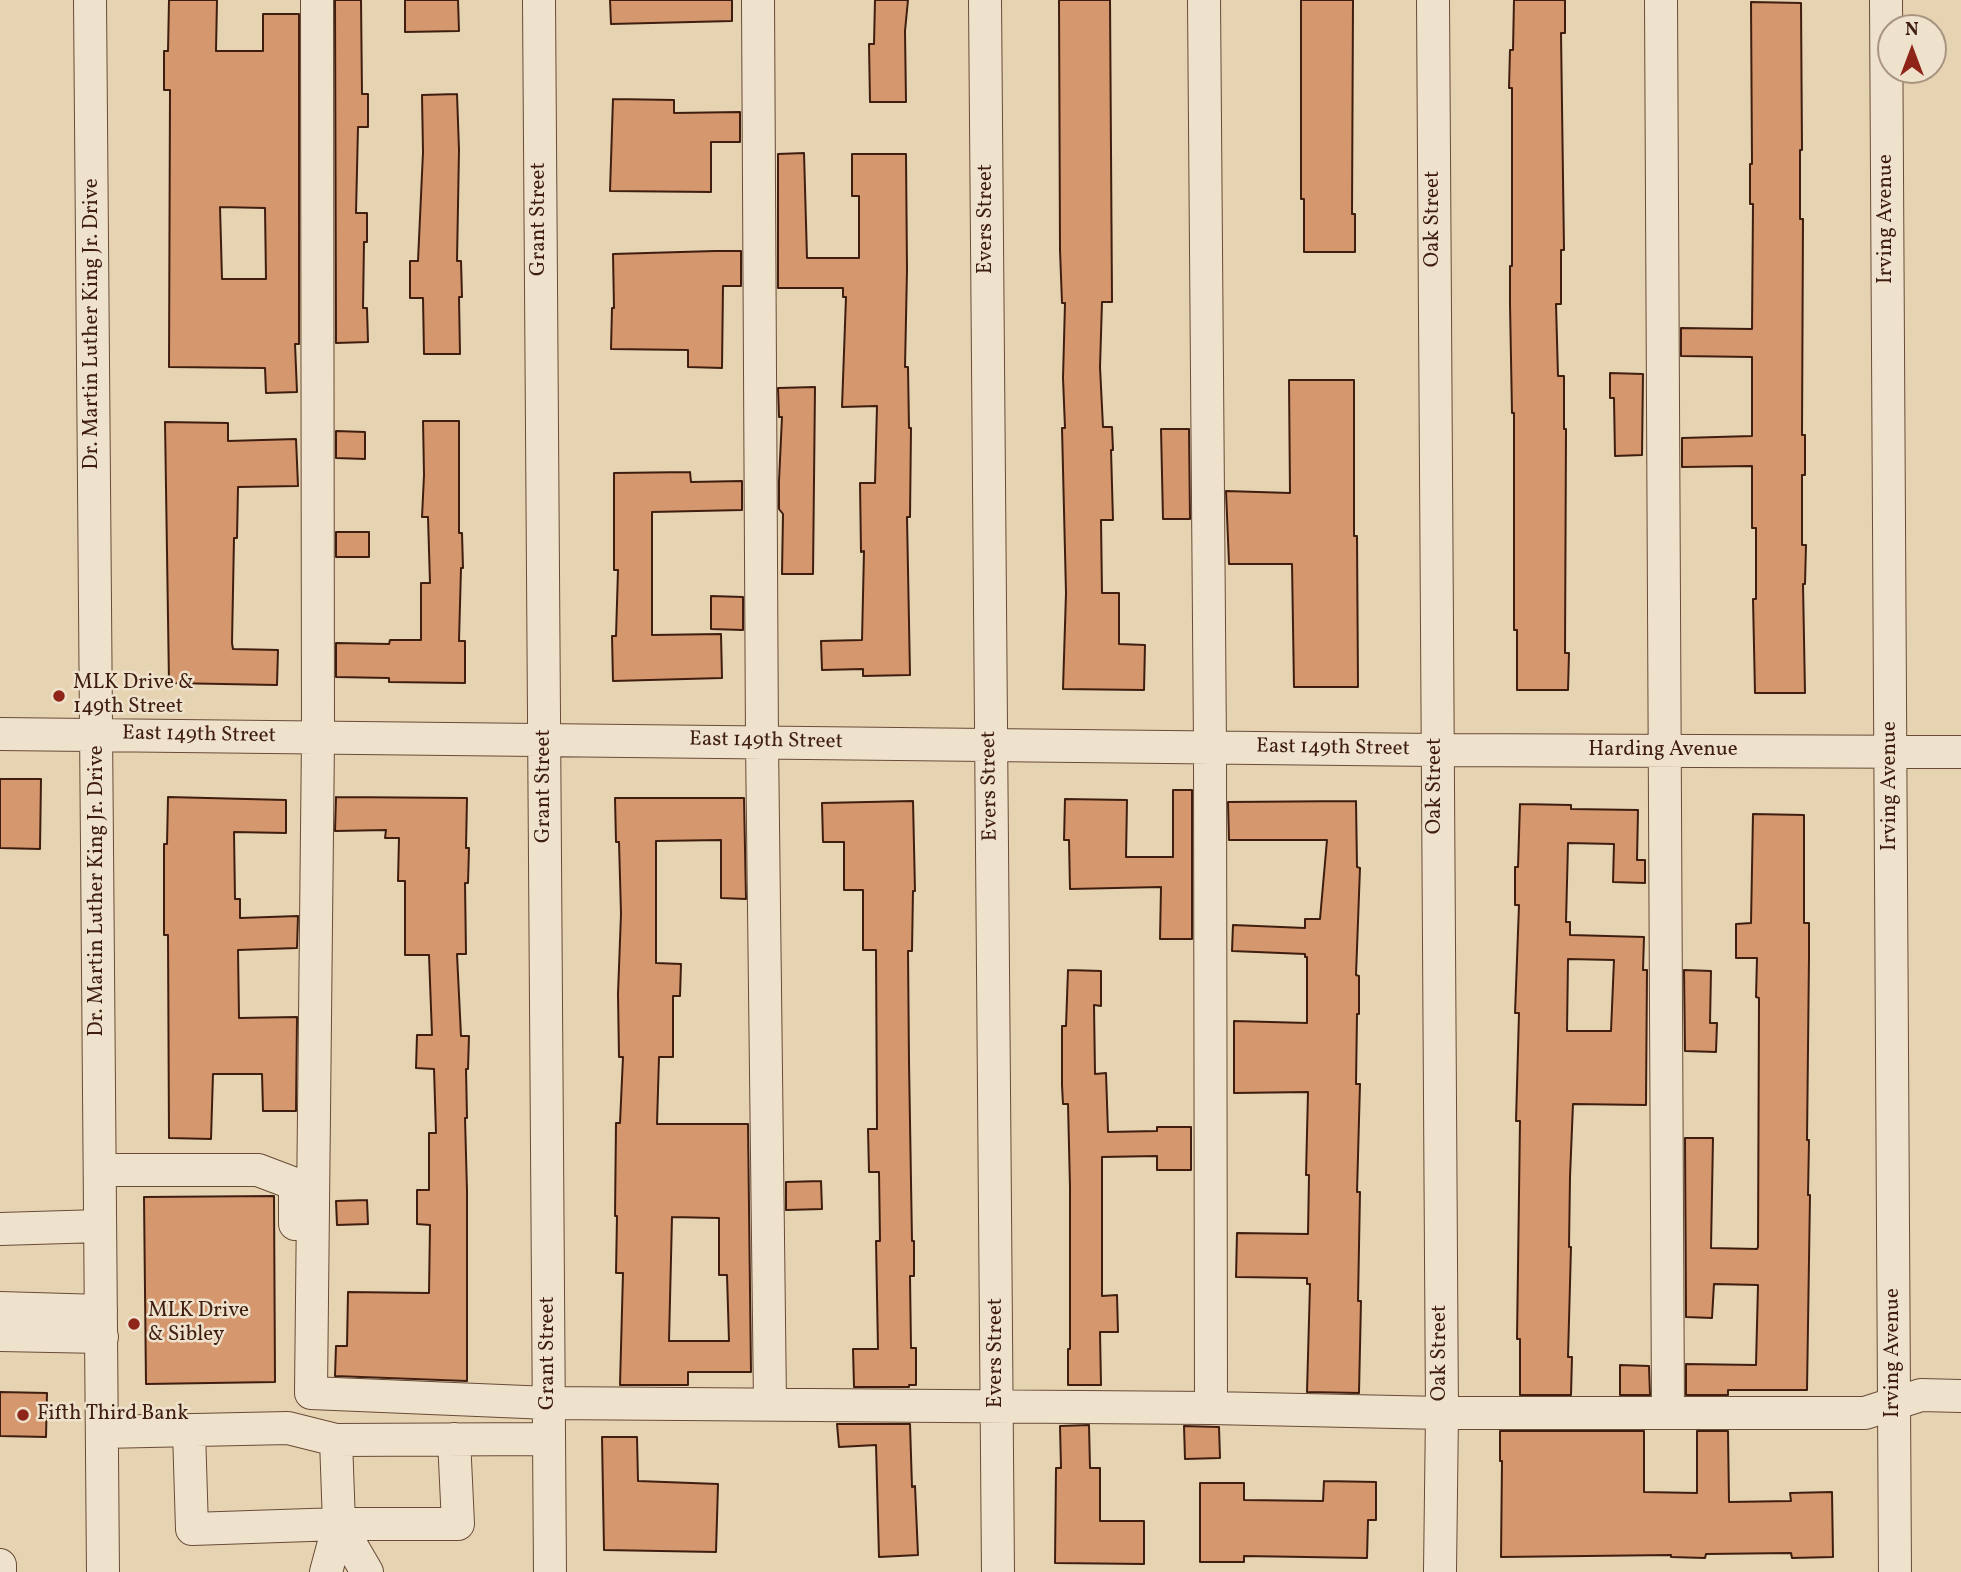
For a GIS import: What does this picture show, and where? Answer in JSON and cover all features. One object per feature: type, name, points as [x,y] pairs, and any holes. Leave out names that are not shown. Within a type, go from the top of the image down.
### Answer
[{"type":"street","name":"Dr. Martin Luther King Jr. Drive","points":[[90,0],[103,1572]]},
{"type":"street","points":[[317,0],[318,737],[311,1393],[550,1403],[770,1403],[1442,1413],[1865,1413],[1921,1395],[1961,1396]]},
{"type":"street","name":"Grant Street","points":[[539,0],[551,1572]]},
{"type":"street","points":[[758,0],[762,742],[770,1403]]},
{"type":"street","name":"Evers Street","points":[[985,0],[998,1572]]},
{"type":"street","points":[[1204,0],[1210,747],[1211,1408]]},
{"type":"street","name":"Oak Street","points":[[1433,0],[1442,1413],[1440,1572]]},
{"type":"street","points":[[1661,0],[1668,1411]]},
{"type":"street","name":"Irving Avenue","points":[[1886,0],[1895,1572]]},
{"type":"street","name":"East 149th Street","points":[[0,734],[1436,750]]},
{"type":"street","name":"Harding Avenue","points":[[1436,750],[1891,752]]},
{"type":"street","points":[[1891,752],[1961,752]]},
{"type":"street","points":[[100,1170],[258,1170],[295,1184],[295,1382],[288,1428]]},
{"type":"street","points":[[0,1229],[100,1226]]},
{"type":"street","points":[[0,1308],[101,1324]]},
{"type":"street","points":[[0,1335],[101,1324]]},
{"type":"street","points":[[102,1433],[288,1428],[336,1440],[550,1439]]},
{"type":"street","points":[[189,1430],[192,1529],[340,1524],[458,1524],[454,1439]]},
{"type":"street","points":[[326,1572],[340,1524],[336,1440]]},
{"type":"street","points":[[340,1524],[367,1572]]},
{"type":"street","points":[[0,1565],[0,1572]]},
{"type":"building","points":[[169,0],[217,0],[216,51],[263,51],[263,14],[299,14],[299,344],[295,344],[297,392],[266,393],[265,368],[169,367],[170,90],[164,90],[164,51],[168,51]],"holes":[[[220,207],[265,208],[266,279],[222,279]]]},
{"type":"building","points":[[335,0],[361,0],[362,94],[368,94],[368,127],[358,127],[356,213],[367,213],[363,308],[367,308],[368,342],[336,343]]},
{"type":"building","points":[[405,0],[458,0],[459,31],[405,32]]},
{"type":"building","points":[[610,0],[732,0],[732,21],[611,24]]},
{"type":"building","points":[[875,0],[908,0],[905,31],[906,102],[870,102],[869,44],[874,44]]},
{"type":"building","points":[[1059,0],[1110,0],[1112,302],[1102,302],[1100,367],[1103,427],[1112,427],[1113,520],[1101,520],[1102,593],[1119,593],[1119,644],[1145,645],[1144,690],[1063,689],[1066,593],[1062,428],[1065,428],[1065,303],[1062,303],[1060,250]]},
{"type":"building","points":[[1301,0],[1353,0],[1352,214],[1355,214],[1355,252],[1304,252],[1304,199],[1301,199]]},
{"type":"building","points":[[1514,0],[1565,0],[1565,33],[1561,33],[1564,250],[1561,250],[1561,304],[1556,304],[1558,376],[1564,376],[1566,429],[1565,653],[1569,653],[1568,690],[1517,690],[1510,304],[1512,88],[1509,88]]},
{"type":"building","points":[[1751,2],[1801,3],[1800,219],[1803,219],[1802,435],[1805,435],[1805,475],[1802,475],[1802,545],[1806,545],[1803,584],[1805,693],[1755,693],[1753,599],[1756,599],[1756,528],[1752,528],[1752,466],[1682,467],[1682,438],[1752,436],[1752,357],[1681,356],[1681,328],[1752,329]]},
{"type":"building","points":[[457,94],[457,261],[461,261],[462,297],[459,297],[460,354],[424,354],[423,298],[410,298],[410,261],[418,261],[423,152],[422,95]]},
{"type":"building","points":[[613,99],[674,100],[674,113],[740,112],[740,142],[711,142],[711,192],[610,191]]},
{"type":"building","points":[[804,153],[807,258],[859,258],[859,196],[852,196],[852,154],[906,154],[905,367],[908,367],[911,428],[910,517],[907,517],[910,675],[863,676],[863,669],[822,670],[821,641],[862,640],[864,551],[861,552],[860,483],[875,483],[877,406],[842,407],[846,297],[843,297],[843,288],[778,288],[778,154]]},
{"type":"building","points":[[741,251],[741,286],[723,286],[722,368],[688,367],[688,350],[611,349],[614,308],[613,254]]},
{"type":"building","points":[[1610,373],[1643,374],[1642,455],[1615,456],[1614,398],[1610,398]]},
{"type":"building","points":[[1289,380],[1354,380],[1358,687],[1294,687],[1292,564],[1229,564],[1226,491],[1290,493]]},
{"type":"building","points":[[815,387],[813,574],[782,574],[783,514],[779,509],[779,481],[782,417],[779,417],[778,388]]},
{"type":"building","points":[[423,421],[459,421],[459,533],[462,533],[463,568],[459,641],[465,641],[465,683],[389,682],[389,678],[336,677],[336,643],[389,644],[390,640],[421,640],[421,583],[430,583],[428,517],[422,517]]},
{"type":"building","points":[[165,422],[228,423],[228,441],[296,439],[298,486],[238,487],[237,538],[234,538],[233,649],[278,650],[277,685],[169,683]]},
{"type":"building","points":[[1161,429],[1189,429],[1190,519],[1163,519]]},
{"type":"building","points":[[336,431],[365,432],[365,459],[336,458]]},
{"type":"building","points":[[690,472],[691,482],[742,481],[742,510],[652,512],[652,635],[721,634],[722,678],[613,681],[612,636],[616,636],[618,570],[614,570],[614,473]]},
{"type":"building","points":[[336,532],[369,532],[369,557],[336,557]]},
{"type":"building","points":[[711,596],[743,597],[743,630],[711,629]]},
{"type":"building","points":[[0,779],[41,779],[40,849],[0,848]]},
{"type":"building","points":[[1173,790],[1192,790],[1192,939],[1160,939],[1161,887],[1070,889],[1069,840],[1064,840],[1065,799],[1127,800],[1126,857],[1173,857]]},
{"type":"building","points":[[168,797],[286,800],[286,833],[234,832],[235,899],[240,899],[240,918],[298,916],[297,948],[238,950],[239,1018],[297,1017],[296,1111],[263,1111],[262,1074],[213,1074],[211,1139],[169,1138],[168,935],[164,935],[164,844],[167,844]]},
{"type":"building","points":[[336,797],[467,798],[466,848],[469,848],[468,883],[465,883],[466,954],[457,954],[461,1036],[469,1036],[465,1118],[467,1381],[335,1376],[336,1346],[347,1346],[348,1292],[429,1293],[430,1225],[417,1224],[417,1190],[429,1190],[429,1133],[436,1133],[434,1069],[416,1068],[417,1035],[432,1035],[429,955],[405,955],[405,881],[398,881],[399,838],[385,838],[386,830],[335,831]]},
{"type":"building","points":[[615,798],[744,798],[746,899],[721,898],[721,840],[656,841],[656,963],[681,964],[680,996],[673,996],[673,1057],[659,1057],[657,1124],[748,1124],[751,1372],[688,1372],[688,1385],[620,1385],[623,1273],[616,1273],[615,1216],[616,1123],[620,1123],[623,1057],[619,1057],[621,914],[619,842],[616,842]],"holes":[[[672,1217],[719,1218],[719,1275],[727,1275],[729,1341],[669,1341]]]},
{"type":"building","points":[[913,801],[915,891],[912,951],[908,951],[914,1241],[914,1276],[910,1276],[911,1348],[916,1348],[916,1385],[854,1387],[853,1349],[878,1349],[876,1241],[880,1241],[879,1172],[869,1172],[868,1129],[877,1129],[876,950],[863,950],[863,890],[844,890],[844,842],[823,842],[822,803]]},
{"type":"building","points":[[1356,801],[1357,867],[1360,868],[1356,975],[1359,976],[1359,1014],[1356,1084],[1360,1084],[1357,1192],[1360,1192],[1359,1393],[1307,1392],[1310,1284],[1307,1284],[1307,1278],[1236,1277],[1237,1233],[1308,1234],[1308,1092],[1234,1093],[1234,1021],[1307,1023],[1307,957],[1305,954],[1232,951],[1233,925],[1305,928],[1305,919],[1320,919],[1327,840],[1229,840],[1228,802]]},
{"type":"building","points":[[1520,804],[1571,805],[1571,809],[1638,810],[1637,860],[1645,860],[1645,883],[1613,882],[1614,844],[1568,843],[1566,922],[1570,922],[1570,935],[1644,937],[1643,970],[1647,970],[1646,1105],[1573,1104],[1568,1357],[1572,1357],[1571,1395],[1520,1395],[1520,1339],[1517,1339],[1520,1121],[1516,1121],[1519,1013],[1515,1013],[1519,905],[1515,905],[1515,867],[1518,867]],"holes":[[[1568,959],[1614,960],[1611,1031],[1567,1031]]]},
{"type":"building","points":[[1753,814],[1804,815],[1804,923],[1809,923],[1807,1140],[1810,1195],[1807,1390],[1728,1390],[1728,1395],[1686,1395],[1686,1364],[1756,1365],[1758,1285],[1714,1284],[1712,1318],[1686,1317],[1685,1138],[1713,1138],[1711,1248],[1757,1249],[1757,958],[1736,958],[1736,924],[1751,923]]},
{"type":"building","points":[[1068,970],[1101,971],[1101,1006],[1094,1005],[1095,1074],[1106,1073],[1108,1132],[1191,1127],[1191,1170],[1157,1170],[1157,1156],[1102,1157],[1102,1296],[1117,1295],[1118,1332],[1100,1332],[1101,1385],[1068,1385],[1070,1187],[1068,1104],[1063,1104],[1062,1085],[1062,1026],[1066,1026]]},
{"type":"building","points":[[1684,970],[1711,971],[1710,1023],[1717,1023],[1716,1052],[1685,1051]]},
{"type":"building","points":[[821,1181],[822,1209],[786,1210],[786,1182]]},
{"type":"building","points":[[274,1196],[275,1382],[146,1384],[144,1197]]},
{"type":"building","points":[[367,1200],[368,1224],[337,1225],[336,1201]]},
{"type":"building","points":[[1620,1365],[1649,1366],[1650,1395],[1620,1395]]},
{"type":"building","name":"Fifth Third Bank","points":[[0,1392],[47,1393],[46,1437],[0,1436]]},
{"type":"building","points":[[837,1424],[910,1424],[918,1555],[879,1557],[876,1445],[839,1447]]},
{"type":"building","points":[[1089,1425],[1090,1468],[1100,1468],[1100,1521],[1144,1521],[1144,1564],[1055,1563],[1056,1468],[1061,1468],[1060,1426]]},
{"type":"building","points":[[1184,1426],[1219,1427],[1220,1458],[1185,1459]]},
{"type":"building","points":[[1500,1431],[1644,1431],[1644,1492],[1697,1493],[1697,1431],[1728,1431],[1729,1502],[1791,1501],[1790,1493],[1832,1492],[1833,1557],[1792,1558],[1791,1553],[1706,1554],[1705,1558],[1671,1555],[1501,1557]]},
{"type":"building","points":[[602,1437],[637,1437],[638,1481],[718,1484],[716,1552],[604,1550]]},
{"type":"building","points":[[1324,1481],[1376,1482],[1376,1520],[1368,1520],[1367,1558],[1244,1556],[1244,1562],[1200,1562],[1200,1483],[1244,1483],[1244,1500],[1323,1501]]},
{"type":"place","name":"MLK Drive & 149th Street","points":[[59,696]]},
{"type":"place","name":"MLK Drive & Sibley","points":[[134,1324]]},
{"type":"place","name":"Fifth Third Bank","points":[[23,1415]]}]
